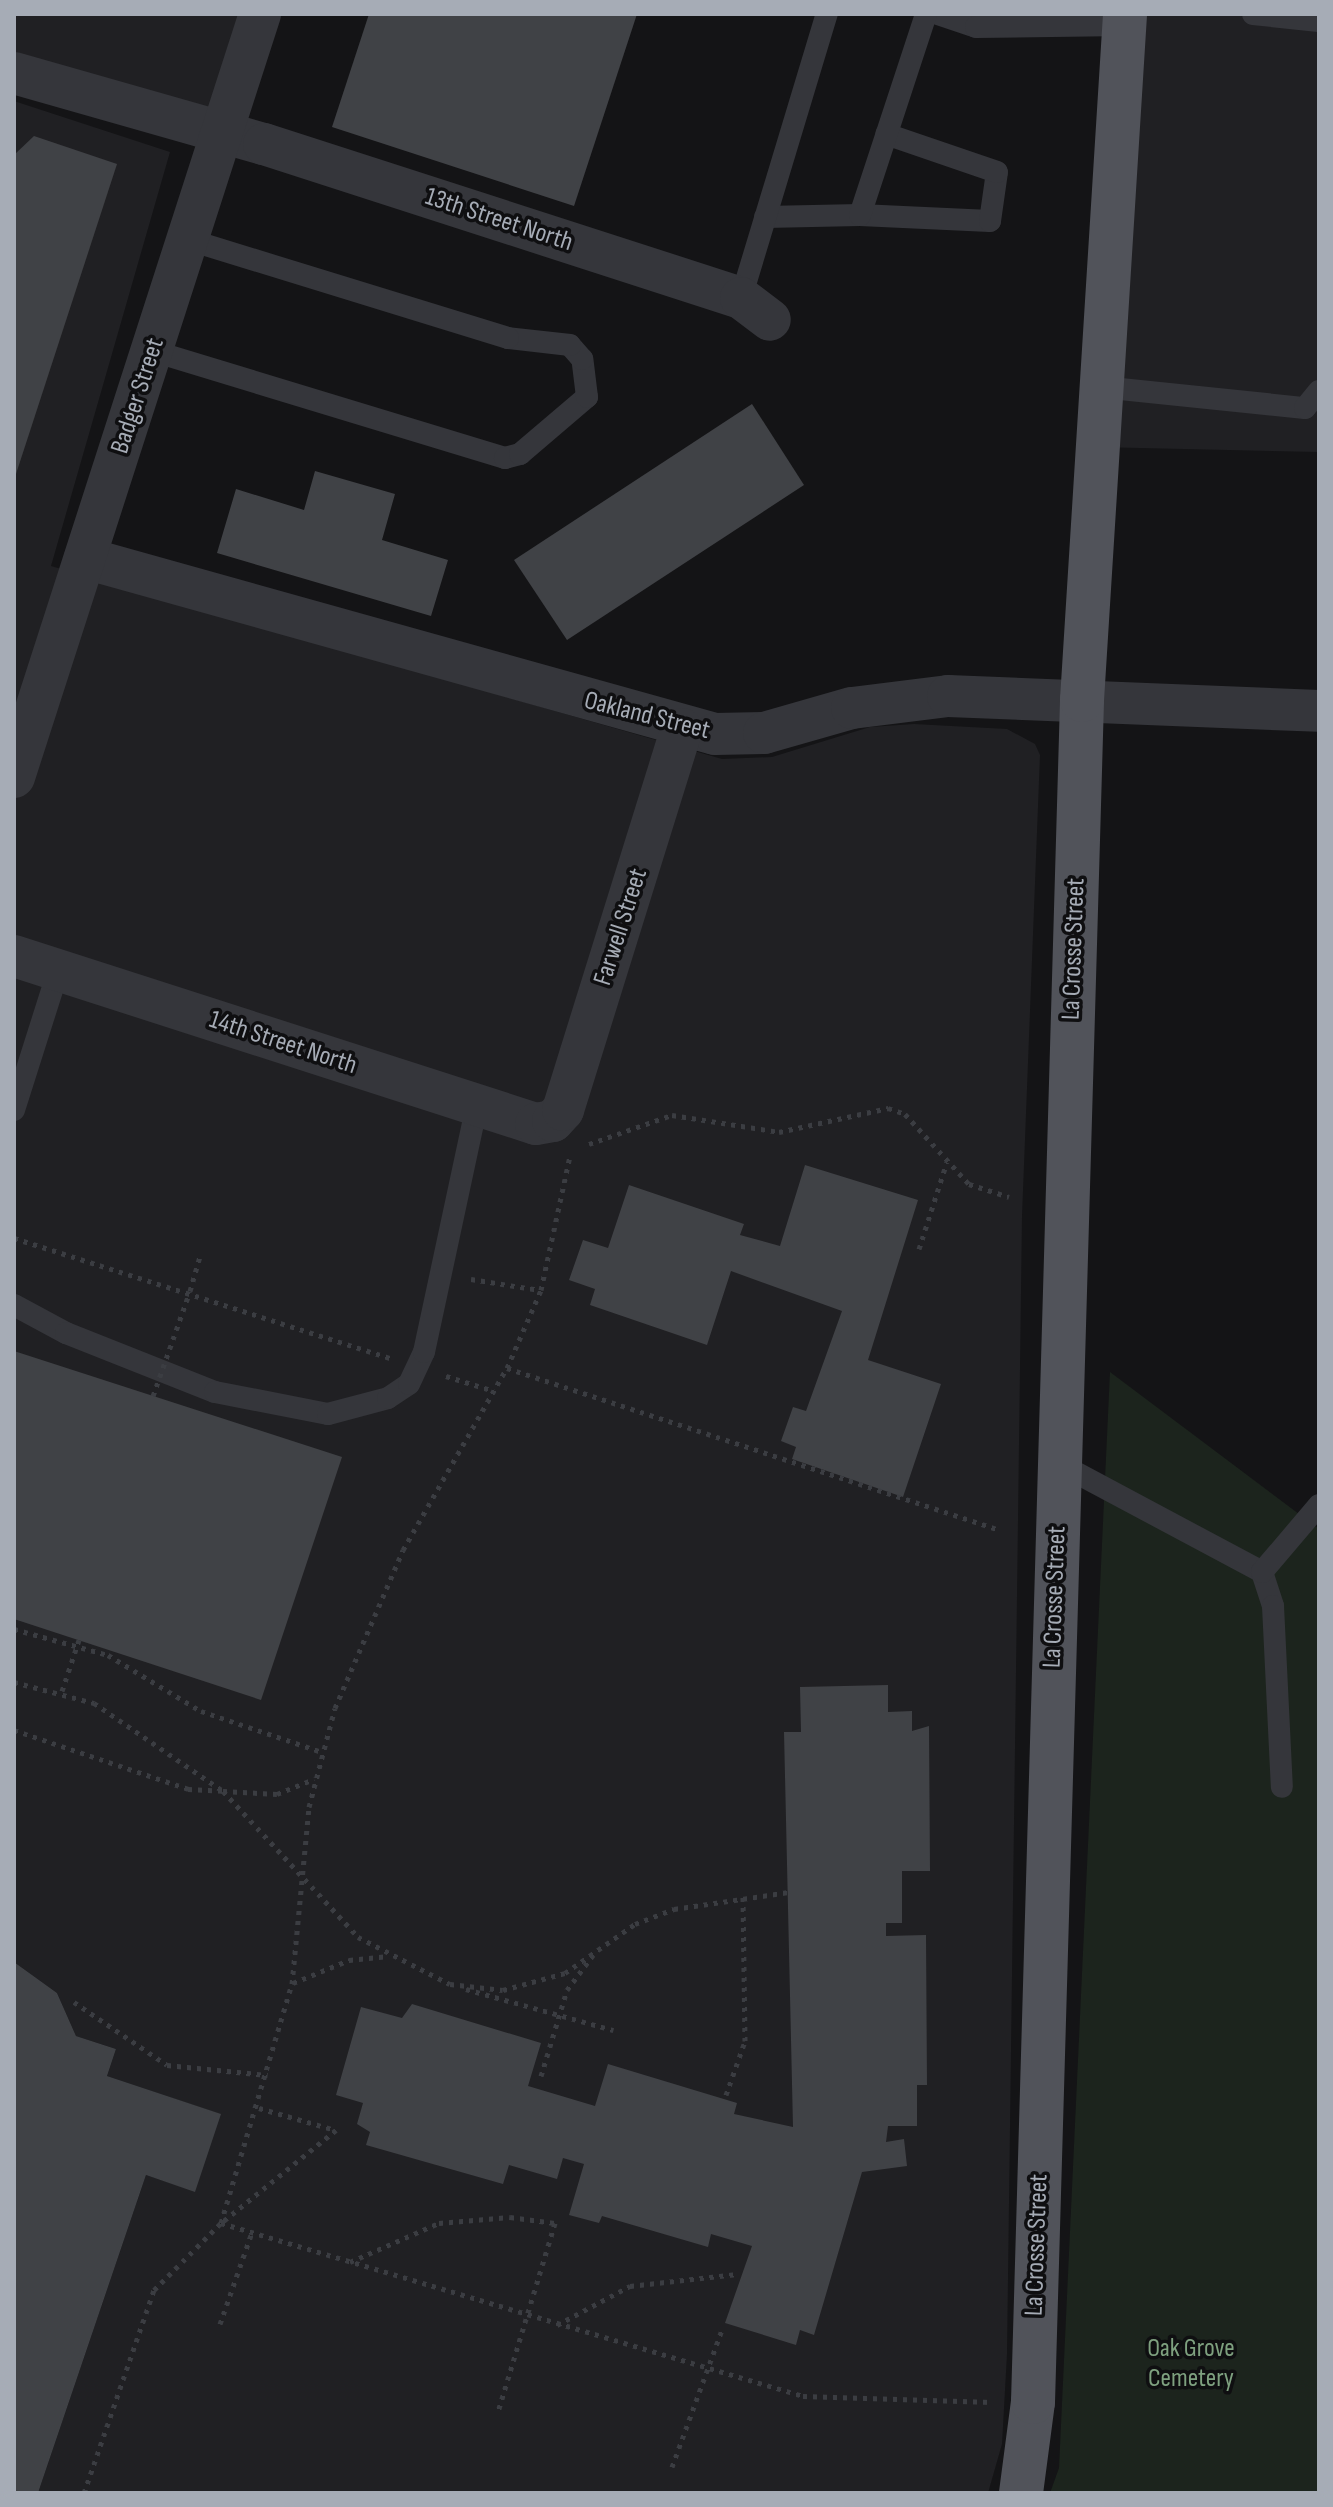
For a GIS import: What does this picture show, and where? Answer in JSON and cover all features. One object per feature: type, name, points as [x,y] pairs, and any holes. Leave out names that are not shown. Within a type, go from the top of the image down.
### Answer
[{"type":"main road","name":"La Crosse Street","points":[[1021,2493],[1033,2402],[1082,700],[1125,19]]},
{"type":"street","name":"Badger Street","points":[[14,777],[190,240],[260,14]]},
{"type":"street","name":"13th Street North","points":[[14,73],[222,133],[756,309]]},
{"type":"street","name":"Oakland Street","points":[[85,558],[682,729],[764,733],[907,699],[1082,700],[1319,711]]},
{"type":"street","name":"Farwell Street","points":[[553,1121],[563,1110],[682,729]]},
{"type":"street","name":"14th Street North","points":[[14,956],[536,1124],[553,1121]]},
{"type":"lane","points":[[756,309],[765,217],[827,14]]},
{"type":"lane","points":[[860,215],[926,14]]},
{"type":"lane","points":[[938,14],[976,27],[1125,19]]},
{"type":"lane","points":[[1253,14],[1319,21]]},
{"type":"lane","points":[[765,217],[860,215],[990,221],[997,172],[886,134]]},
{"type":"lane","points":[[153,351],[505,458],[520,454],[587,397],[582,359],[570,345],[508,338],[190,240]]},
{"type":"lane","points":[[1101,387],[1305,408],[1319,391]]},
{"type":"lane","points":[[14,1110],[58,971]]},
{"type":"lane","points":[[14,1305],[66,1333],[215,1392],[328,1414],[388,1398],[409,1384],[417,1367],[477,1104]]},
{"type":"lane","points":[[1058,1463],[1262,1572],[1273,1606],[1282,1787]]},
{"type":"lane","points":[[1262,1572],[1319,1505]]},
{"type":"path","points":[[221,2223],[259,2108],[292,1984],[314,1779],[322,1752],[369,1620],[507,1368],[541,1290],[570,1151],[624,1131],[695,1115],[779,1132],[888,1108],[905,1114],[969,1184],[1009,1197]]},
{"type":"path","points":[[919,1249],[947,1162]]},
{"type":"path","points":[[14,1238],[190,1291],[494,1391]]},
{"type":"path","points":[[153,1396],[200,1257]]},
{"type":"path","points":[[440,1269],[541,1290]]},
{"type":"path","points":[[507,1368],[1000,1530]]},
{"type":"path","points":[[14,1629],[108,1655],[201,1711],[322,1752]]},
{"type":"path","points":[[62,1691],[79,1640]]},
{"type":"path","points":[[14,1682],[62,1691],[94,1703],[223,1791],[358,1937],[390,1956],[450,1984],[613,2030]]},
{"type":"path","points":[[14,1730],[188,1789],[277,1794],[314,1779]]},
{"type":"path","points":[[450,1984],[503,1990],[565,1973],[596,1951],[674,1909],[743,1895],[789,1892]]},
{"type":"path","points":[[726,2095],[745,2041],[743,1895]]},
{"type":"path","points":[[541,2076],[557,2015],[596,1951]]},
{"type":"path","points":[[292,1984],[349,1960],[390,1956]]},
{"type":"path","points":[[74,2002],[167,2065],[268,2075]]},
{"type":"path","points":[[84,2493],[154,2290],[221,2223],[336,2130],[259,2108]]},
{"type":"path","points":[[350,2262],[439,2223],[510,2217],[555,2223],[498,2412]]},
{"type":"path","points":[[221,2223],[706,2371],[803,2396],[1033,2402]]},
{"type":"path","points":[[220,2324],[252,2232]]},
{"type":"path","points":[[556,2325],[630,2286],[737,2274]]},
{"type":"path","points":[[672,2467],[723,2327]]},
{"type":"shaded area","points":[[14,14],[260,14],[222,133],[14,73]]},
{"type":"shaded area","points":[[938,14],[1319,14],[1319,452],[1097,447],[1125,25]]},
{"type":"shaded area","points":[[14,101],[170,152],[51,566],[722,759],[772,757],[870,727],[914,724],[1007,729],[1035,744],[1040,755],[1022,1216],[1007,2354],[1002,2444],[988,2493],[38,2493],[146,2175],[195,2191],[220,2114],[107,2076],[116,2049],[76,2036],[57,1993],[14,1962]]},
{"type":"green space","name":"Oak Grove Cemetery","points":[[1110,1372],[1319,1529],[1319,2493],[1050,2493],[1059,2468]]},
{"type":"building","points":[[369,14],[637,14],[574,206],[332,127]]},
{"type":"building","points":[[34,136],[117,164],[15,477],[14,155]]},
{"type":"building","points":[[752,404],[804,485],[567,640],[514,560]]},
{"type":"building","points":[[315,471],[395,494],[382,540],[448,560],[431,616],[217,553],[236,489],[304,510]]},
{"type":"building","points":[[805,1165],[918,1200],[868,1360],[941,1384],[903,1497],[792,1459],[796,1447],[781,1441],[793,1407],[806,1411],[842,1311],[731,1271],[707,1345],[590,1305],[595,1289],[569,1280],[583,1240],[608,1248],[629,1185],[744,1224],[740,1235],[780,1246]]},
{"type":"building","points":[[14,1351],[342,1457],[261,1700],[14,1619]]},
{"type":"building","points":[[888,1685],[888,1712],[912,1711],[912,1731],[929,1726],[930,1871],[902,1871],[902,1923],[886,1923],[886,1936],[926,1935],[927,2085],[917,2085],[917,2126],[888,2126],[886,2142],[904,2139],[907,2166],[862,2172],[814,2335],[800,2330],[796,2345],[725,2323],[752,2246],[711,2234],[708,2247],[602,2216],[599,2223],[569,2215],[584,2164],[563,2158],[557,2179],[509,2165],[503,2184],[366,2145],[370,2132],[357,2124],[363,2103],[336,2095],[361,2007],[402,2018],[412,2004],[541,2043],[528,2086],[595,2106],[608,2064],[737,2103],[734,2114],[793,2127],[784,1732],[801,1732],[800,1687]]},
{"type":"building","points":[[14,1962],[57,1993],[76,2036],[116,2049],[107,2076],[221,2114],[195,2192],[146,2175],[38,2493],[14,2493]]}]
